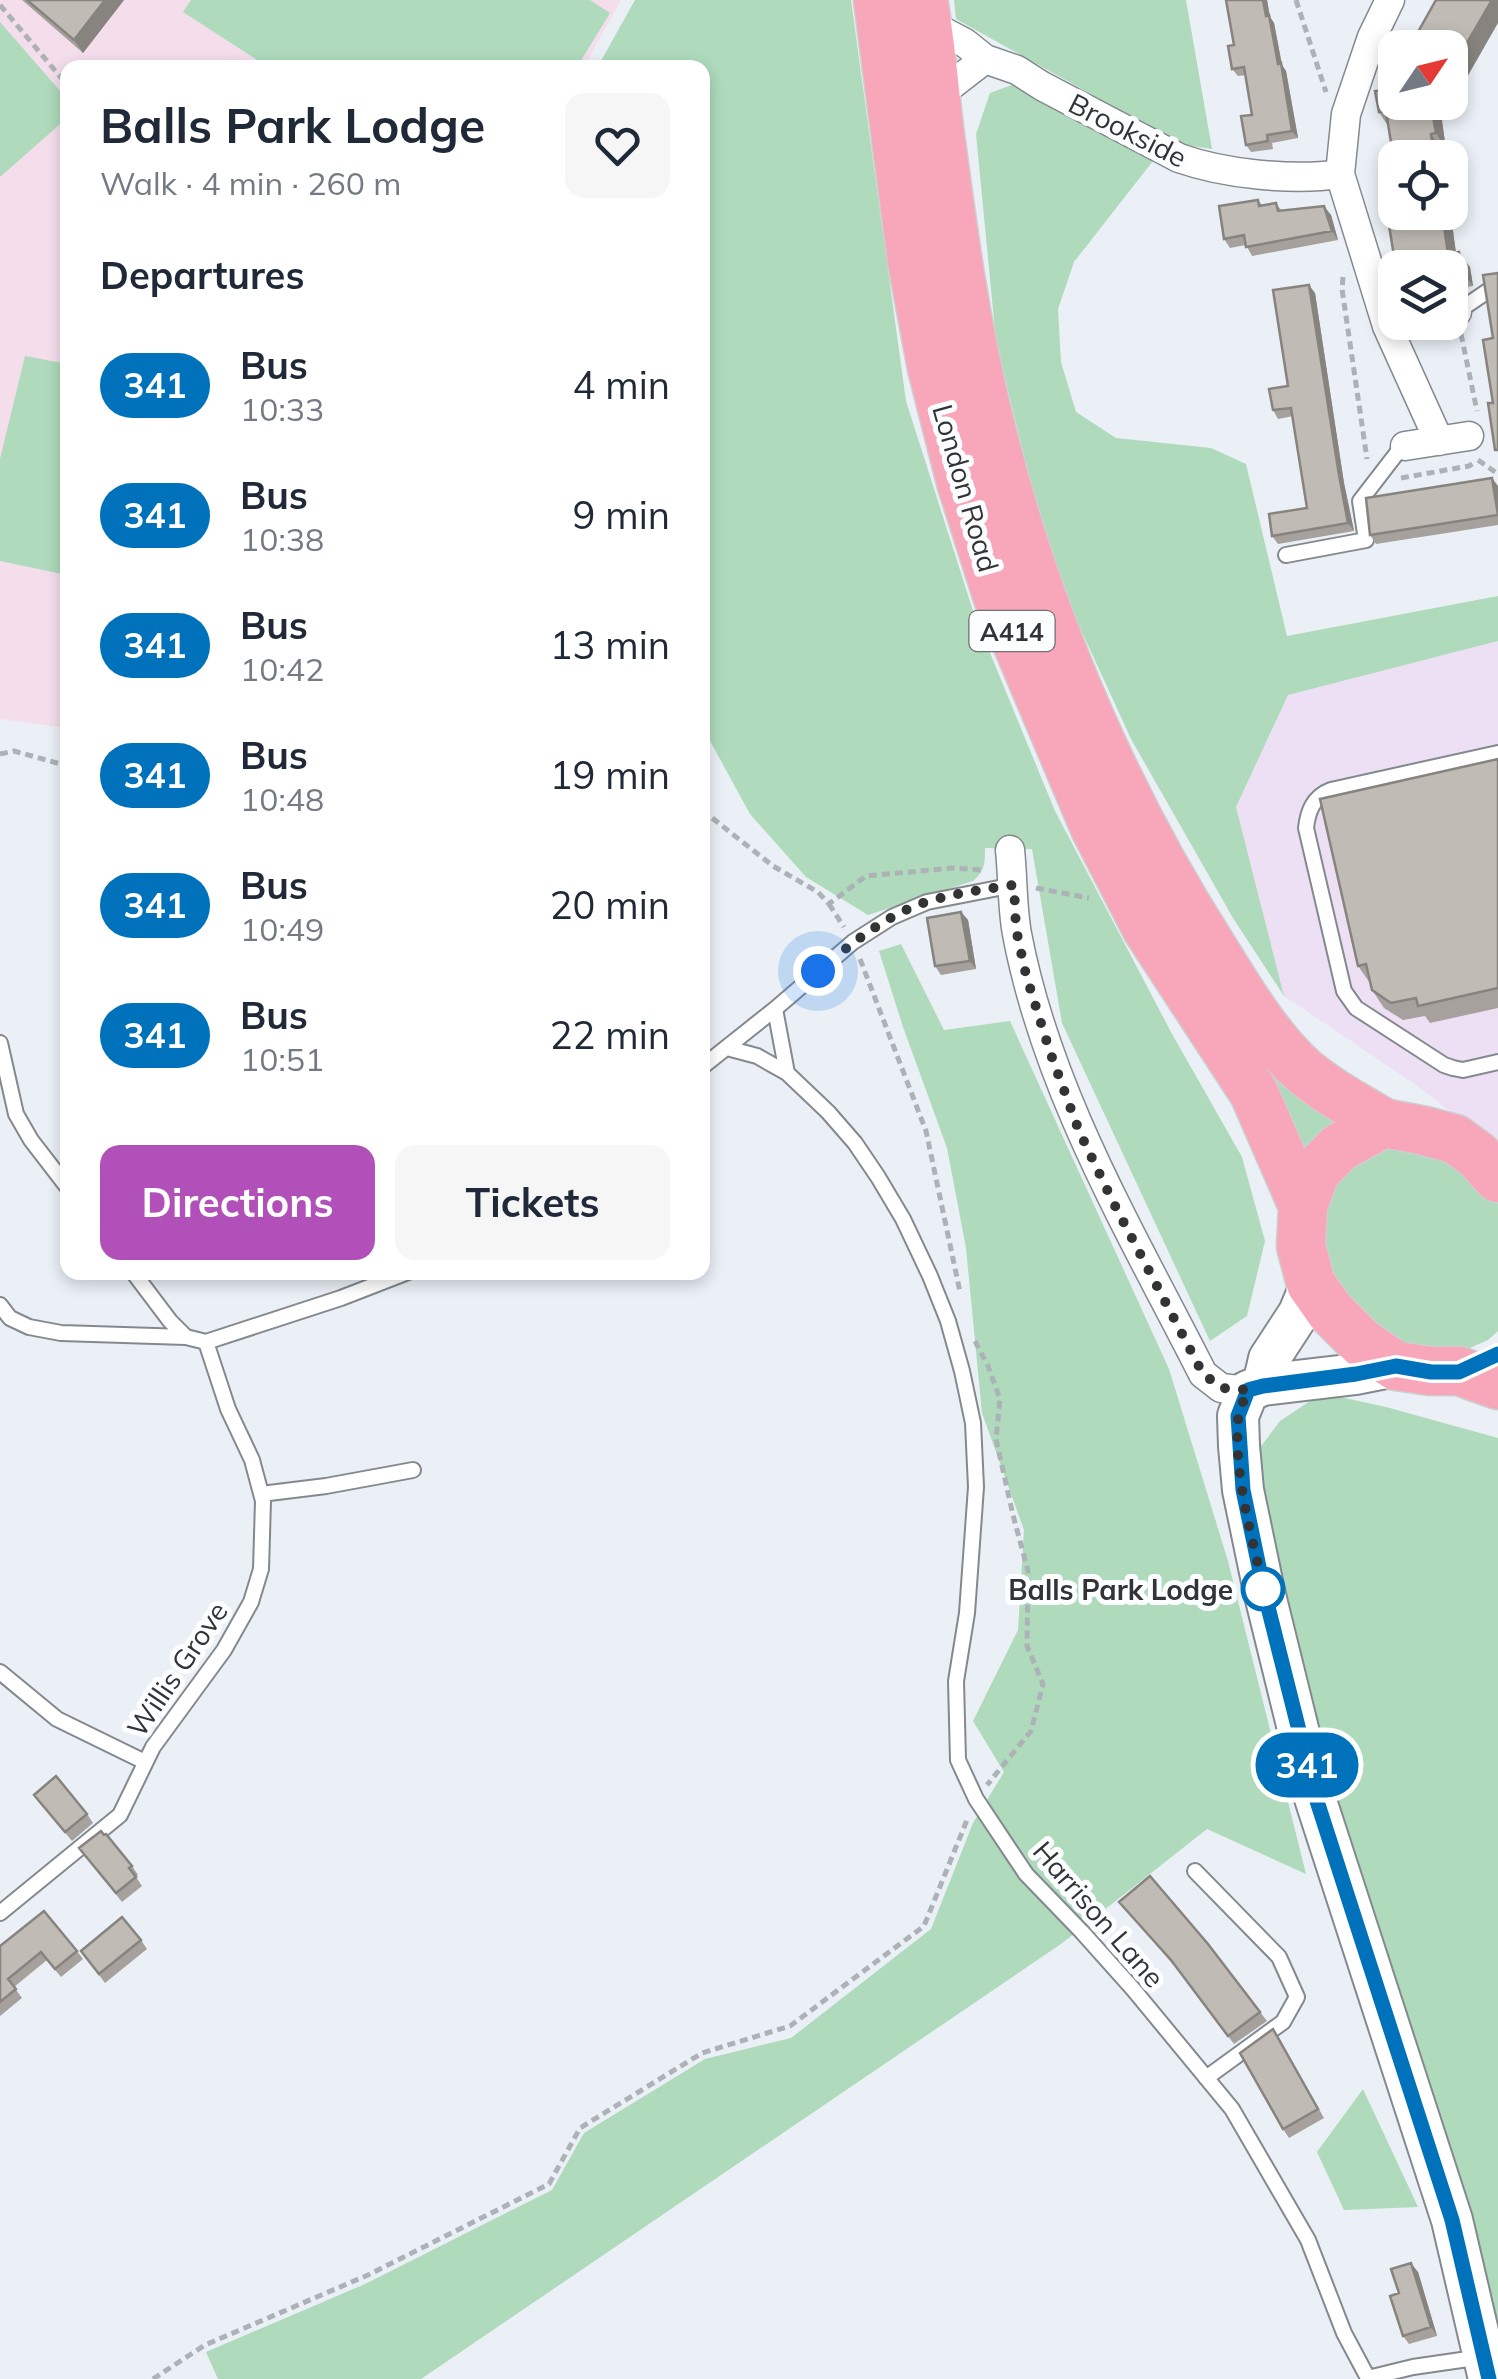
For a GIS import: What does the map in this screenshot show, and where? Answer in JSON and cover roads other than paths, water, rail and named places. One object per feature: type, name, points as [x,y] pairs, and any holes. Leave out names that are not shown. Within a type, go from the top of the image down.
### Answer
[{"type":"highway","name":"London Road","points":[[878,0],[912,260],[932,368],[961,482],[998,598],[1095,828],[1147,929],[1254,1094],[1303,1206]]},
{"type":"highway","name":"London Road","points":[[925,12],[951,222],[977,370],[1004,479],[1039,589],[1086,709],[1149,841],[1251,1009],[1297,1065],[1384,1123],[1476,1136]]},
{"type":"highway","points":[[1384,1123],[1340,1147],[1316,1171],[1303,1206],[1301,1246],[1312,1284],[1330,1312],[1362,1343],[1396,1366],[1431,1372],[1485,1370]]},
{"type":"highway","points":[[1476,1136],[1477,1155],[1498,1178]]},
{"type":"main road","points":[[1312,1284],[1238,1416],[1243,1490],[1316,1798],[1452,2220],[1486,2368]]},
{"type":"main road","points":[[1255,1388],[1396,1366]]},
{"type":"street","points":[[1378,276],[1340,174],[1346,114],[1372,36],[1390,0]]},
{"type":"street","name":"Brookside","points":[[925,12],[985,58],[1017,70],[1179,158],[1226,171],[1317,177],[1340,174]]},
{"type":"street","points":[[936,97],[985,58]]},
{"type":"street","points":[[1402,340],[1439,440]]},
{"type":"street","points":[[1406,446],[1439,440],[1473,448]]},
{"type":"street","points":[[1012,869],[1016,929],[1026,975],[1079,1131],[1203,1374],[1222,1388],[1255,1388]]},
{"type":"lane","points":[[1468,303],[1498,284]]},
{"type":"lane","points":[[1286,555],[1366,540],[1360,501],[1396,453],[1406,446]]},
{"type":"lane","points":[[1498,754],[1330,790],[1315,800],[1306,828],[1348,1000],[1444,1065],[1463,1070],[1498,1062]]},
{"type":"lane","points":[[710,1061],[854,942],[892,917],[1012,869]]},
{"type":"lane","points":[[775,1010],[786,1073]]},
{"type":"lane","points":[[0,1043],[16,1114],[60,1178]]},
{"type":"lane","name":"Harrison Lane","points":[[727,1048],[757,1056],[786,1073],[855,1143],[903,1219],[948,1320],[973,1422],[976,1486],[967,1613],[956,1681],[958,1760],[976,1800],[1026,1874],[1095,1946],[1232,2108],[1308,2240],[1344,2333],[1368,2379],[1413,2367],[1486,2368]]},
{"type":"lane","points":[[0,1105],[7,1079]]},
{"type":"lane","points":[[139,1280],[186,1337]]},
{"type":"lane","points":[[0,1305],[10,1318],[29,1327],[60,1333],[186,1337],[206,1342],[387,1280]]},
{"type":"lane","name":"Willis Grove","points":[[0,1913],[120,1815],[153,1747],[224,1650],[251,1602],[261,1569],[263,1502],[252,1460],[228,1408],[206,1342]]},
{"type":"lane","points":[[261,1494],[413,1470]]},
{"type":"lane","points":[[0,1672],[58,1719],[146,1762]]},
{"type":"lane","points":[[1195,1871],[1279,1957],[1297,1997],[1284,2022],[1206,2078]]},
{"type":"place","name":"Balls Park Lodge","points":[[1263,1589]]}]
